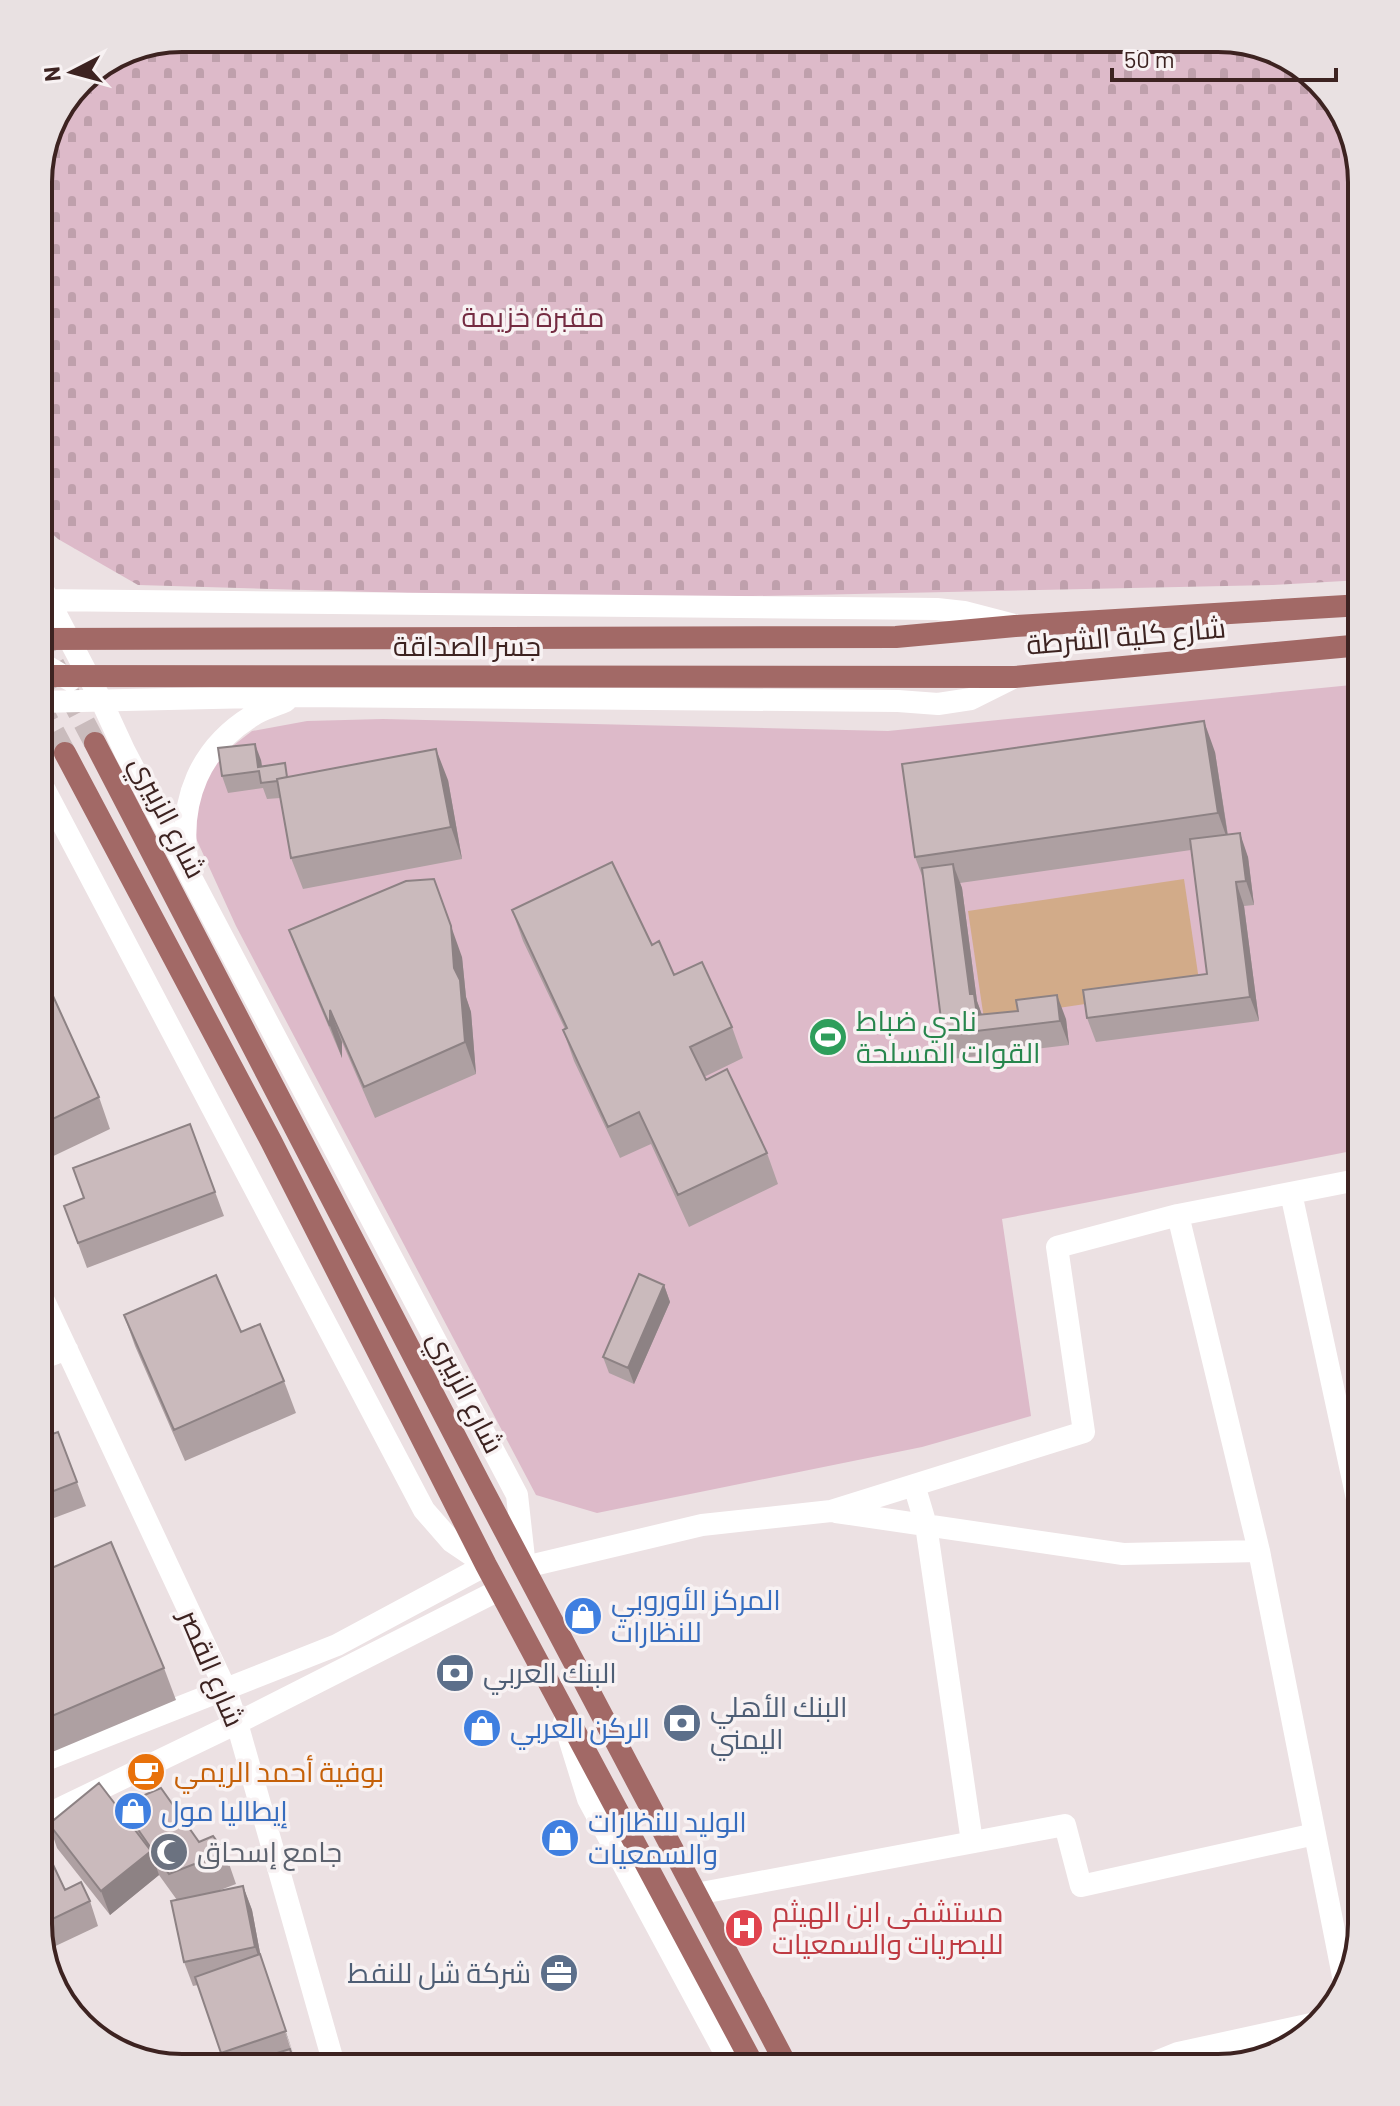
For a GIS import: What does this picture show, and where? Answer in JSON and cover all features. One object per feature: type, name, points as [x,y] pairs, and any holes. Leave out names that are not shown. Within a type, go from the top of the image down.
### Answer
[{"type":"main road","name":"شارع كلية الشرطة","points":[[896,637],[1015,626],[1348,606]]},
{"type":"main road","name":"جسر الصداقة","points":[[52,639],[896,637]]},
{"type":"main road","name":"شارع كلية الشرطة","points":[[896,676],[1015,677],[1348,646]]},
{"type":"main road","name":"جسر الصداقة","points":[[52,676],[896,676]]},
{"type":"main road","name":"شارع الزبيري","points":[[95,743],[781,2054]]},
{"type":"main road","points":[[65,753],[271,1141],[499,1590],[748,2054]]},
{"type":"street","points":[[52,593],[937,609],[964,612],[1015,626]]},
{"type":"street","points":[[52,611],[517,1495],[525,1567],[702,1525],[831,1511],[1084,1432],[1057,1247],[1178,1215],[1348,1182]]},
{"type":"street","points":[[52,670],[101,700]]},
{"type":"street","points":[[52,702],[299,696],[938,704],[971,699],[1015,677]]},
{"type":"street","points":[[188,872],[184,837],[187,800],[202,765],[223,738],[253,715],[299,696]]},
{"type":"street","points":[[52,804],[424,1510],[452,1542],[486,1565],[337,1645],[52,1757]]},
{"type":"street","points":[[1291,1193],[1348,1457]]},
{"type":"street","points":[[1178,1215],[1259,1551],[1341,1966]]},
{"type":"street","name":"شارع القصر","points":[[52,1317],[225,1688],[331,2054]]},
{"type":"street","points":[[52,1355],[67,1349]]},
{"type":"street","points":[[914,1485],[926,1525],[972,1842]]},
{"type":"street","points":[[831,1511],[1123,1554],[1259,1551]]},
{"type":"street","points":[[52,1812],[237,1723],[499,1590]]},
{"type":"street","points":[[555,1694],[588,1799],[725,2054]]},
{"type":"street","points":[[696,1894],[1065,1825],[1081,1886],[1315,1834]]},
{"type":"street","points":[[1176,2054],[1297,2027]]},
{"type":"green space","name":"مقبرة خزيمة","points":[[182,52],[1227,52],[1244,54],[1276,65],[1310,90],[1331,117],[1344,148],[1348,182],[1348,581],[616,599],[138,585],[52,534],[54,156],[73,112],[112,112],[112,73],[132,62],[156,54]]},
{"type":"green space","name":"نادي ضباط القوات المسلحة","points":[[1348,685],[1348,1152],[1002,1219],[1031,1416],[922,1447],[597,1513],[536,1495],[236,926],[194,834],[199,790],[221,755],[252,731],[307,721],[383,719],[888,731]]},
{"type":"shaded area","points":[[1184,879],[1200,987],[984,1019],[968,911]]},
{"type":"building","points":[[1204,721],[1218,813],[915,857],[902,764]]},
{"type":"building","points":[[255,744],[258,767],[285,763],[287,777],[261,783],[259,771],[222,776],[218,748]]},
{"type":"building","points":[[436,749],[451,827],[291,858],[277,779]]},
{"type":"building","points":[[1240,833],[1246,881],[1236,882],[1250,997],[1087,1018],[1083,990],[1207,974],[1190,839]]},
{"type":"building","points":[[612,862],[652,945],[659,941],[674,975],[702,962],[732,1027],[690,1047],[706,1080],[727,1069],[767,1153],[678,1195],[639,1112],[608,1127],[563,1030],[567,1028],[512,910]]},
{"type":"building","points":[[953,864],[970,994],[974,994],[977,1015],[1018,1011],[1016,1000],[1057,995],[1060,1021],[943,1035],[922,868]]},
{"type":"building","points":[[434,879],[451,926],[454,968],[460,980],[465,1042],[364,1087],[330,1010],[330,1026],[289,930],[406,881]]},
{"type":"building","points":[[52,994],[99,1097],[52,1119]]},
{"type":"building","points":[[190,1124],[215,1192],[78,1243],[64,1206],[84,1198],[73,1168]]},
{"type":"building","points":[[639,1274],[664,1285],[628,1368],[603,1357]]},
{"type":"building","points":[[216,1275],[241,1332],[260,1324],[284,1381],[174,1430],[124,1315]]},
{"type":"building","points":[[58,1432],[77,1482],[52,1492],[52,1434]]},
{"type":"building","points":[[111,1542],[164,1668],[52,1716],[52,1568]]},
{"type":"building","points":[[99,1783],[151,1851],[101,1891],[52,1828],[52,1822]]},
{"type":"building","points":[[161,1788],[199,1842],[213,1836],[225,1852],[169,1874],[121,1805]]},
{"type":"building","points":[[52,1863],[65,1890],[81,1882],[90,1901],[52,1919]]},
{"type":"building","points":[[243,1886],[255,1947],[184,1962],[171,1901]]},
{"type":"building","points":[[260,1954],[286,2031],[221,2053],[195,1977]]},
{"type":"building","points":[[290,2049],[292,2054],[274,2054]]},
{"type":"tunnel","points":[[52,662],[95,743]]},
{"type":"tunnel","points":[[52,729],[65,753]]},
{"type":"place","name":"نادي ضباط القوات المسلحة","points":[[828,1037]]},
{"type":"place","name":"المركز الأوروبي للنظارات","points":[[583,1616]]},
{"type":"place","name":"البنك العربي","points":[[455,1673]]},
{"type":"place","name":"البنك الأهلي اليمني","points":[[682,1723]]},
{"type":"place","name":"الركن العربي","points":[[482,1728]]},
{"type":"place","name":"بوفية أحمد الريمي","points":[[146,1772]]},
{"type":"place","name":"إيطاليا مول","points":[[133,1811]]},
{"type":"place","name":"الوليد للنظارات والسمعيات","points":[[560,1838]]},
{"type":"place","name":"جامع إسحاق","points":[[169,1852]]},
{"type":"place","name":"مستشفى ابن الهيثم للبصريات والسمعيات","points":[[744,1928]]},
{"type":"place","name":"شركة شل للنفط","points":[[559,1973]]}]
